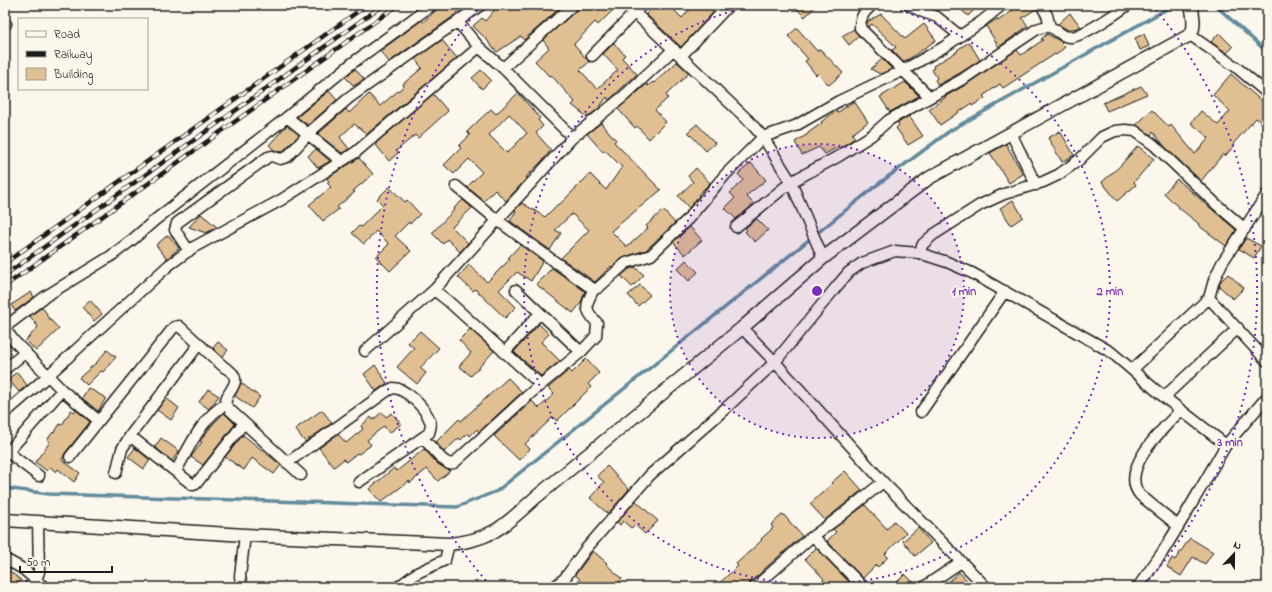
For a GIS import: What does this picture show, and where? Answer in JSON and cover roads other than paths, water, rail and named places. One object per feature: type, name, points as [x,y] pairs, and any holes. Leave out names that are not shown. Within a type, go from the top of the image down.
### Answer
[{"type":"street","points":[[99,421],[62,390],[5,328],[46,296],[111,256],[287,117],[351,64],[432,5]]},
{"type":"street","points":[[189,251],[175,230],[177,223],[268,157],[272,156],[283,159],[287,157],[308,134],[349,98],[481,5]]},
{"type":"street","points":[[503,68],[573,5]]},
{"type":"street","points":[[624,5],[635,13],[749,121],[763,137],[791,182],[822,258]]},
{"type":"street","points":[[592,56],[642,5]]},
{"type":"street","points":[[365,352],[434,290],[572,138],[677,53],[729,5]]},
{"type":"street","points":[[872,5],[862,15],[860,20],[860,28],[930,97]]},
{"type":"street","points":[[909,5],[937,17],[960,36]]},
{"type":"street","points":[[1041,5],[1047,15],[1050,27]]},
{"type":"street","points":[[736,228],[791,182],[839,156],[872,134],[889,120],[963,79],[1037,29],[1045,26],[1050,27],[1070,38],[1096,25],[1128,5]]},
{"type":"street","points":[[5,520],[245,535],[449,544],[467,542],[489,534],[502,527],[541,492],[742,328],[822,258],[929,178],[1190,36],[1194,28],[1191,6]]},
{"type":"street","points":[[423,438],[442,459],[449,464],[454,463],[541,385],[581,352],[596,336],[597,323],[590,316],[587,307],[587,300],[594,289],[601,286],[626,263],[651,255],[688,219],[725,175],[763,137],[794,126],[852,95],[902,71],[960,36],[995,7]]},
{"type":"street","points":[[457,21],[479,46],[503,68],[572,138]]},
{"type":"street","points":[[1190,36],[1236,67],[1267,93]]},
{"type":"street","points":[[5,413],[169,265],[189,251],[281,200],[356,152],[479,46]]},
{"type":"street","points":[[287,117],[341,162]]},
{"type":"street","points":[[919,253],[923,244],[933,234],[980,205],[1004,194],[1036,185],[1058,175],[1079,160],[1102,137],[1115,131],[1125,130],[1136,131],[1154,145],[1216,204],[1245,229]]},
{"type":"street","points":[[1011,133],[1036,185]]},
{"type":"street","points":[[456,186],[497,220],[594,289]]},
{"type":"street","points":[[1133,369],[1209,298],[1214,280],[1222,263],[1267,194]]},
{"type":"street","points":[[554,587],[565,578],[585,550],[650,475],[726,408],[775,362],[850,272],[862,263],[895,251],[919,253],[947,262],[972,273],[1111,352],[1133,369],[1164,397],[1226,445]]},
{"type":"street","points":[[434,290],[541,385]]},
{"type":"street","points":[[516,290],[581,352]]},
{"type":"street","points":[[921,412],[1006,291]]},
{"type":"street","points":[[1209,298],[1267,361]]},
{"type":"street","points":[[504,353],[540,313]]},
{"type":"street","points":[[70,457],[174,326],[179,326],[183,328],[198,344],[224,367],[231,371],[235,378],[235,384],[226,400],[226,404],[230,410],[301,475]]},
{"type":"street","points":[[742,328],[775,362],[883,482],[986,587]]},
{"type":"street","points":[[1164,397],[1238,328]]},
{"type":"street","points":[[116,473],[122,449],[130,436],[198,344]]},
{"type":"street","points":[[5,369],[26,352]]},
{"type":"street","points":[[287,463],[393,388],[402,390],[419,403],[431,421],[429,433],[359,482]]},
{"type":"street","points":[[40,476],[6,451],[62,390]]},
{"type":"street","points":[[1138,587],[1178,526],[1226,445],[1267,396]]},
{"type":"street","points":[[176,471],[211,414],[226,404]]},
{"type":"street","points":[[1178,526],[1140,495],[1134,485],[1139,461],[1147,446],[1181,410]]},
{"type":"street","points":[[130,436],[193,485],[196,484],[244,423]]},
{"type":"street","points":[[755,587],[813,536],[883,482]]},
{"type":"street","points":[[33,584],[39,572],[40,563],[38,522]]},
{"type":"street","points":[[244,587],[241,583],[240,576],[245,535]]},
{"type":"street","points":[[813,536],[863,587]]},
{"type":"street","points":[[398,587],[417,573],[445,560],[449,544]]},
{"type":"street","points":[[5,559],[23,569],[33,584],[44,587]]},
{"type":"street","points":[[924,587],[961,562]]},
{"type":"waterway","points":[[5,488],[49,494],[457,507],[497,491],[877,185],[951,130],[1174,5]]},
{"type":"waterway","points":[[1215,5],[1267,52]]},
{"type":"railway","points":[[5,263],[367,5]]},
{"type":"railway","points":[[5,275],[383,5]]},
{"type":"railway","points":[[5,286],[398,5]]}]
